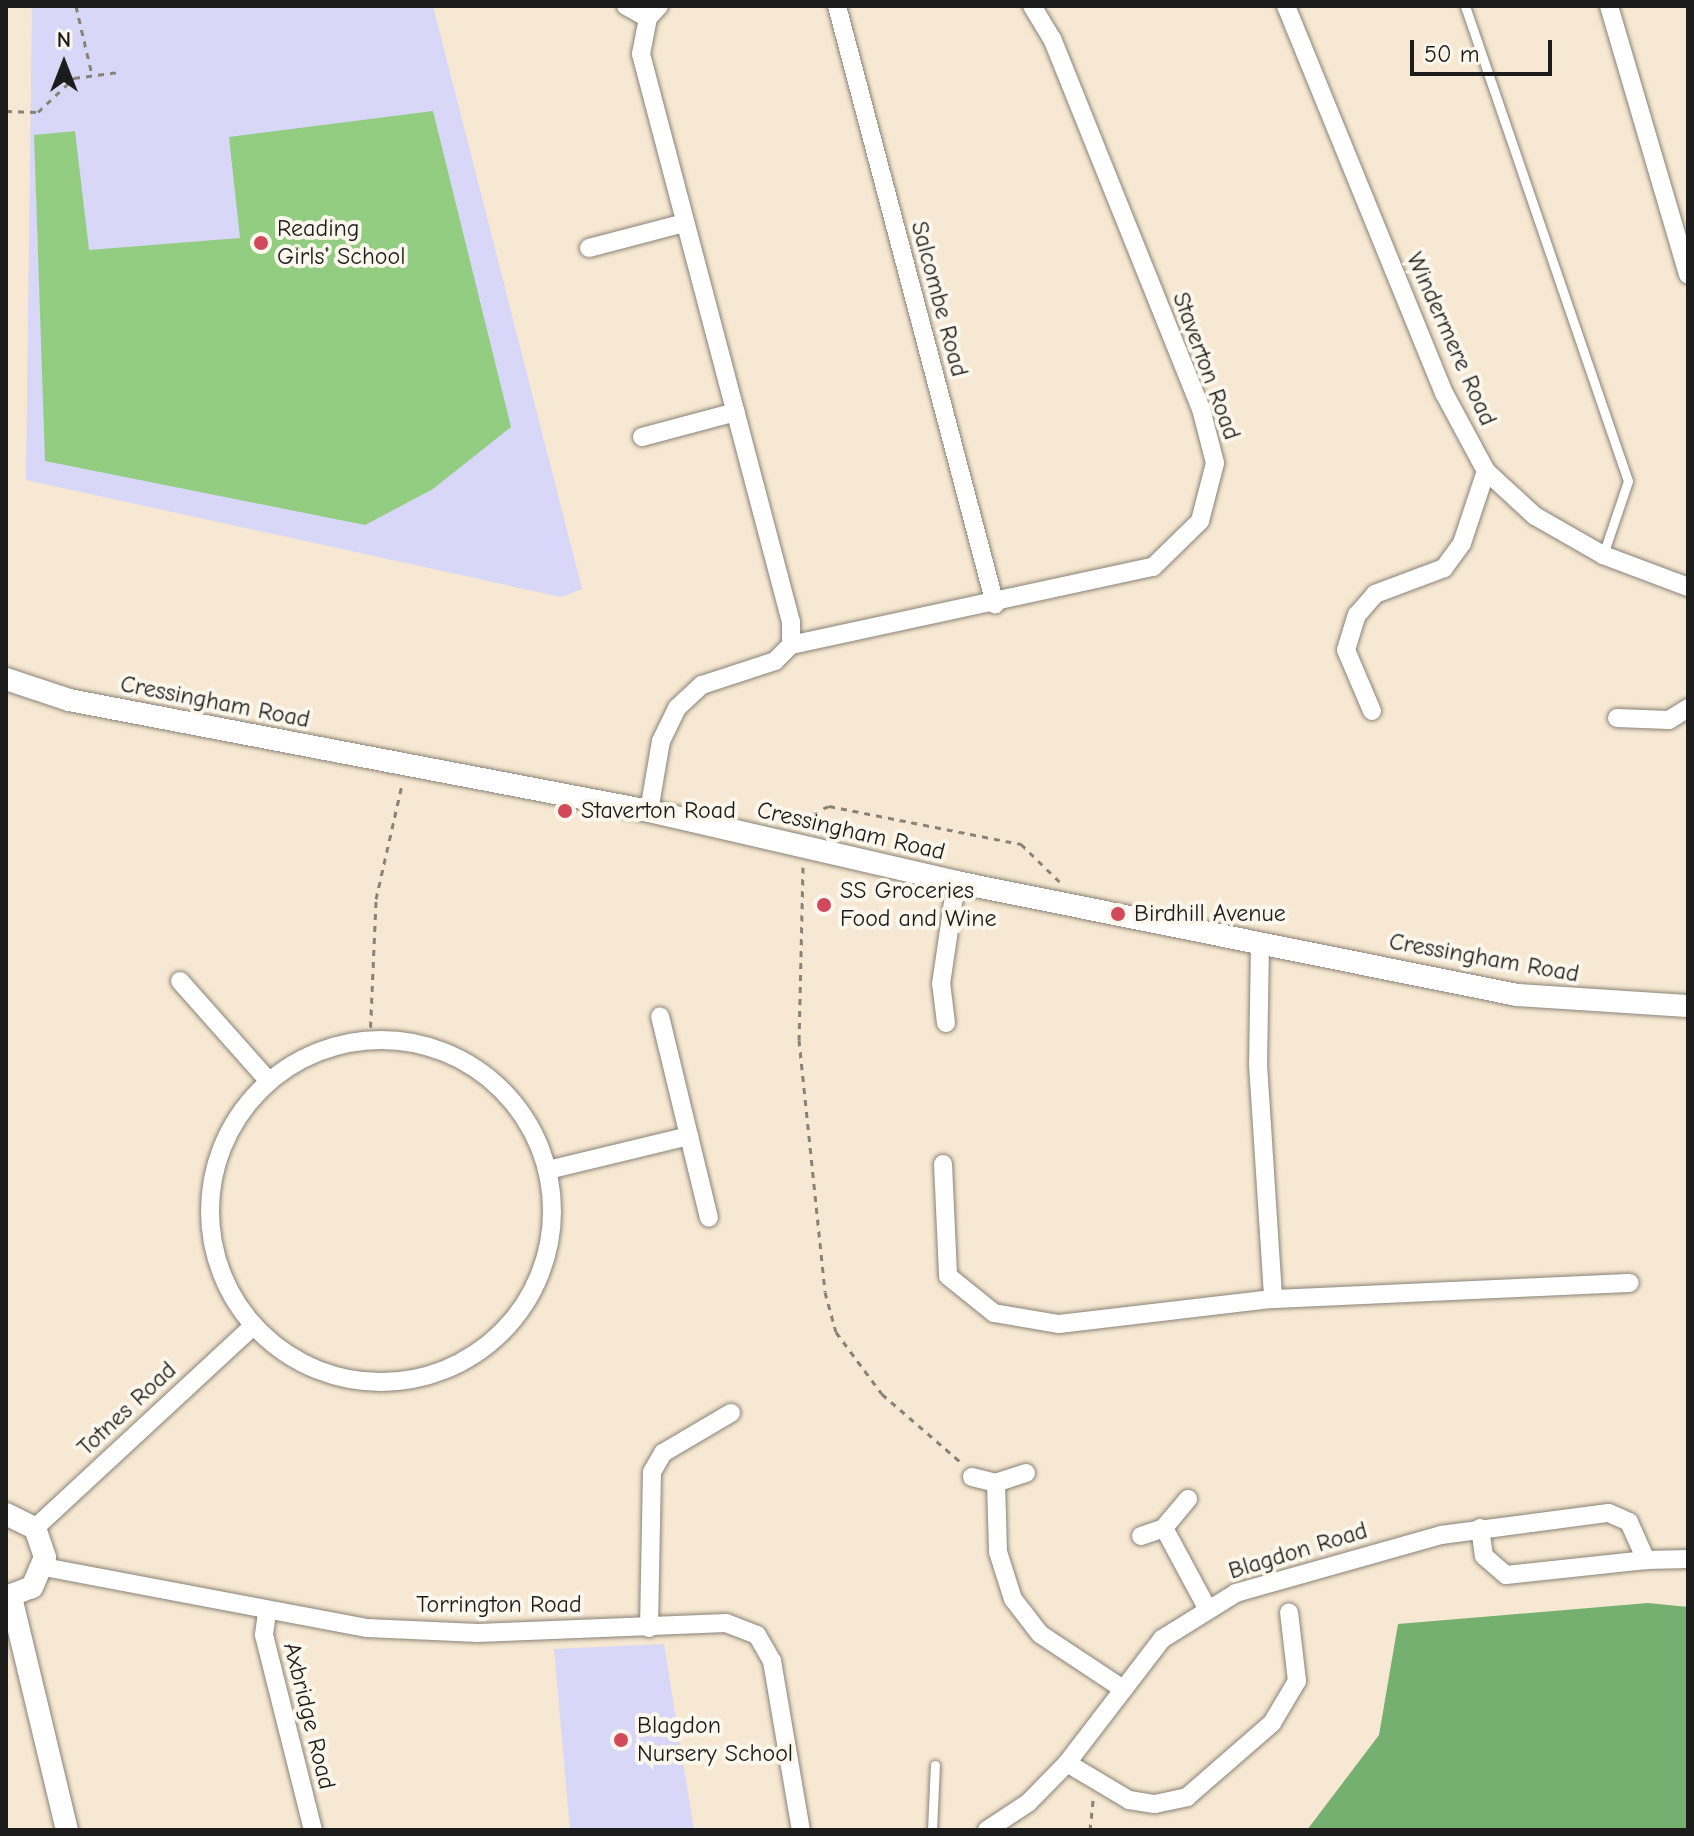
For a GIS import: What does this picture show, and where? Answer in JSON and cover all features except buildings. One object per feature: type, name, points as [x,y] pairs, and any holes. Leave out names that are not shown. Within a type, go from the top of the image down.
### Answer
[{"type":"street","points":[[626,6],[653,12],[641,54],[736,412],[791,645]]},
{"type":"street","name":"Salcombe Road","points":[[837,6],[995,604]]},
{"type":"street","name":"Staverton Road","points":[[649,811],[661,741],[677,708],[702,685],[775,661],[791,645],[995,604],[1153,567],[1200,521],[1215,463],[1190,381],[1052,39],[1032,6]]},
{"type":"street","name":"Windermere Road","points":[[1286,6],[1444,393],[1486,471],[1535,516],[1603,555],[1688,587]]},
{"type":"street","points":[[1609,6],[1688,275]]},
{"type":"street","points":[[589,248],[684,223]]},
{"type":"street","points":[[642,437],[736,412]]},
{"type":"street","points":[[1372,711],[1346,650],[1357,615],[1375,594],[1444,568],[1462,543],[1486,471]]},
{"type":"street","name":"Cressingham Road","points":[[6,679],[69,700],[406,768],[649,811],[956,882],[1085,905],[1517,995],[1688,1006]]},
{"type":"street","points":[[1617,718],[1669,720],[1688,708]]},
{"type":"street","points":[[946,1023],[941,984],[956,882]]},
{"type":"street","points":[[1260,942],[1258,1064],[1273,1299]]},
{"type":"street","points":[[180,981],[267,1079]]},
{"type":"street","points":[[660,1016],[709,1218]]},
{"type":"street","points":[[370,1039],[438,1048],[477,1068],[531,1123],[548,1170],[553,1222],[540,1277],[510,1325],[466,1361],[413,1381],[362,1382],[303,1365],[252,1327],[226,1287],[209,1199],[241,1111],[267,1079],[317,1051],[370,1039]]},
{"type":"street","points":[[548,1170],[689,1136]]},
{"type":"street","points":[[943,1164],[948,1276],[994,1313],[1059,1324],[1273,1299],[1630,1283]]},
{"type":"street","name":"Totnes Road","points":[[35,1528],[252,1327]]},
{"type":"street","points":[[649,1628],[652,1472],[663,1453],[731,1413]]},
{"type":"street","points":[[972,1477],[996,1483],[1026,1473]]},
{"type":"street","points":[[996,1483],[998,1552],[1013,1599],[1040,1634],[1123,1689]]},
{"type":"street","points":[[1141,1536],[1164,1528],[1188,1499]]},
{"type":"street","name":"Blagdon Road","points":[[987,1830],[1028,1803],[1067,1763],[1162,1639],[1206,1606],[1277,1578],[1480,1528],[1609,1513],[1629,1522],[1646,1560]]},
{"type":"street","points":[[6,1514],[35,1528],[44,1567],[32,1587],[9,1597],[67,1830]]},
{"type":"street","points":[[1164,1528],[1206,1606]]},
{"type":"street","points":[[1480,1528],[1484,1556],[1506,1575],[1646,1560],[1688,1559]]},
{"type":"street","name":"Torrington Road","points":[[44,1567],[267,1613],[478,1633],[726,1623],[757,1635],[772,1661],[801,1830]]},
{"type":"street","points":[[1067,1763],[1095,1780],[1155,1804],[1187,1797],[1222,1772],[1272,1723],[1297,1681],[1289,1612]]},
{"type":"street","name":"Axbridge Road","points":[[267,1613],[264,1635],[313,1830]]},
{"type":"lane","points":[[1465,6],[1628,481],[1603,555]]},
{"type":"lane","points":[[932,1830],[935,1765]]},
{"type":"path","points":[[76,6],[92,75]]},
{"type":"path","points":[[6,111],[38,112],[74,78],[119,72]]},
{"type":"path","points":[[370,1039],[376,899],[406,768]]},
{"type":"path","points":[[757,836],[829,806],[1021,844],[1085,905]]},
{"type":"path","points":[[803,847],[799,1040],[825,1292],[836,1332],[882,1394],[952,1448],[972,1477]]},
{"type":"path","points":[[1090,1830],[1095,1780]]},
{"type":"shaded area","name":"Reading Girls' School","points":[[32,6],[433,6],[582,589],[561,597],[26,480]]},
{"type":"shaded area","name":"Blagdon Nursery School","points":[[664,1644],[694,1830],[570,1830],[554,1649]]},
{"type":"green space","points":[[433,111],[511,427],[433,489],[365,525],[45,461],[34,135],[75,131],[89,250],[240,238],[229,137]]},
{"type":"green space","points":[[1648,1603],[1688,1607],[1688,1830],[1307,1830],[1379,1735],[1398,1624]]},
{"type":"place","name":"Reading Girls' School","points":[[261,243]]},
{"type":"place","name":"Staverton Road","points":[[565,811]]},
{"type":"place","name":"SS Groceries Food and Wine","points":[[824,905]]},
{"type":"place","name":"Birdhill Avenue","points":[[1118,914]]},
{"type":"place","name":"Blagdon Nursery School","points":[[621,1740]]}]
